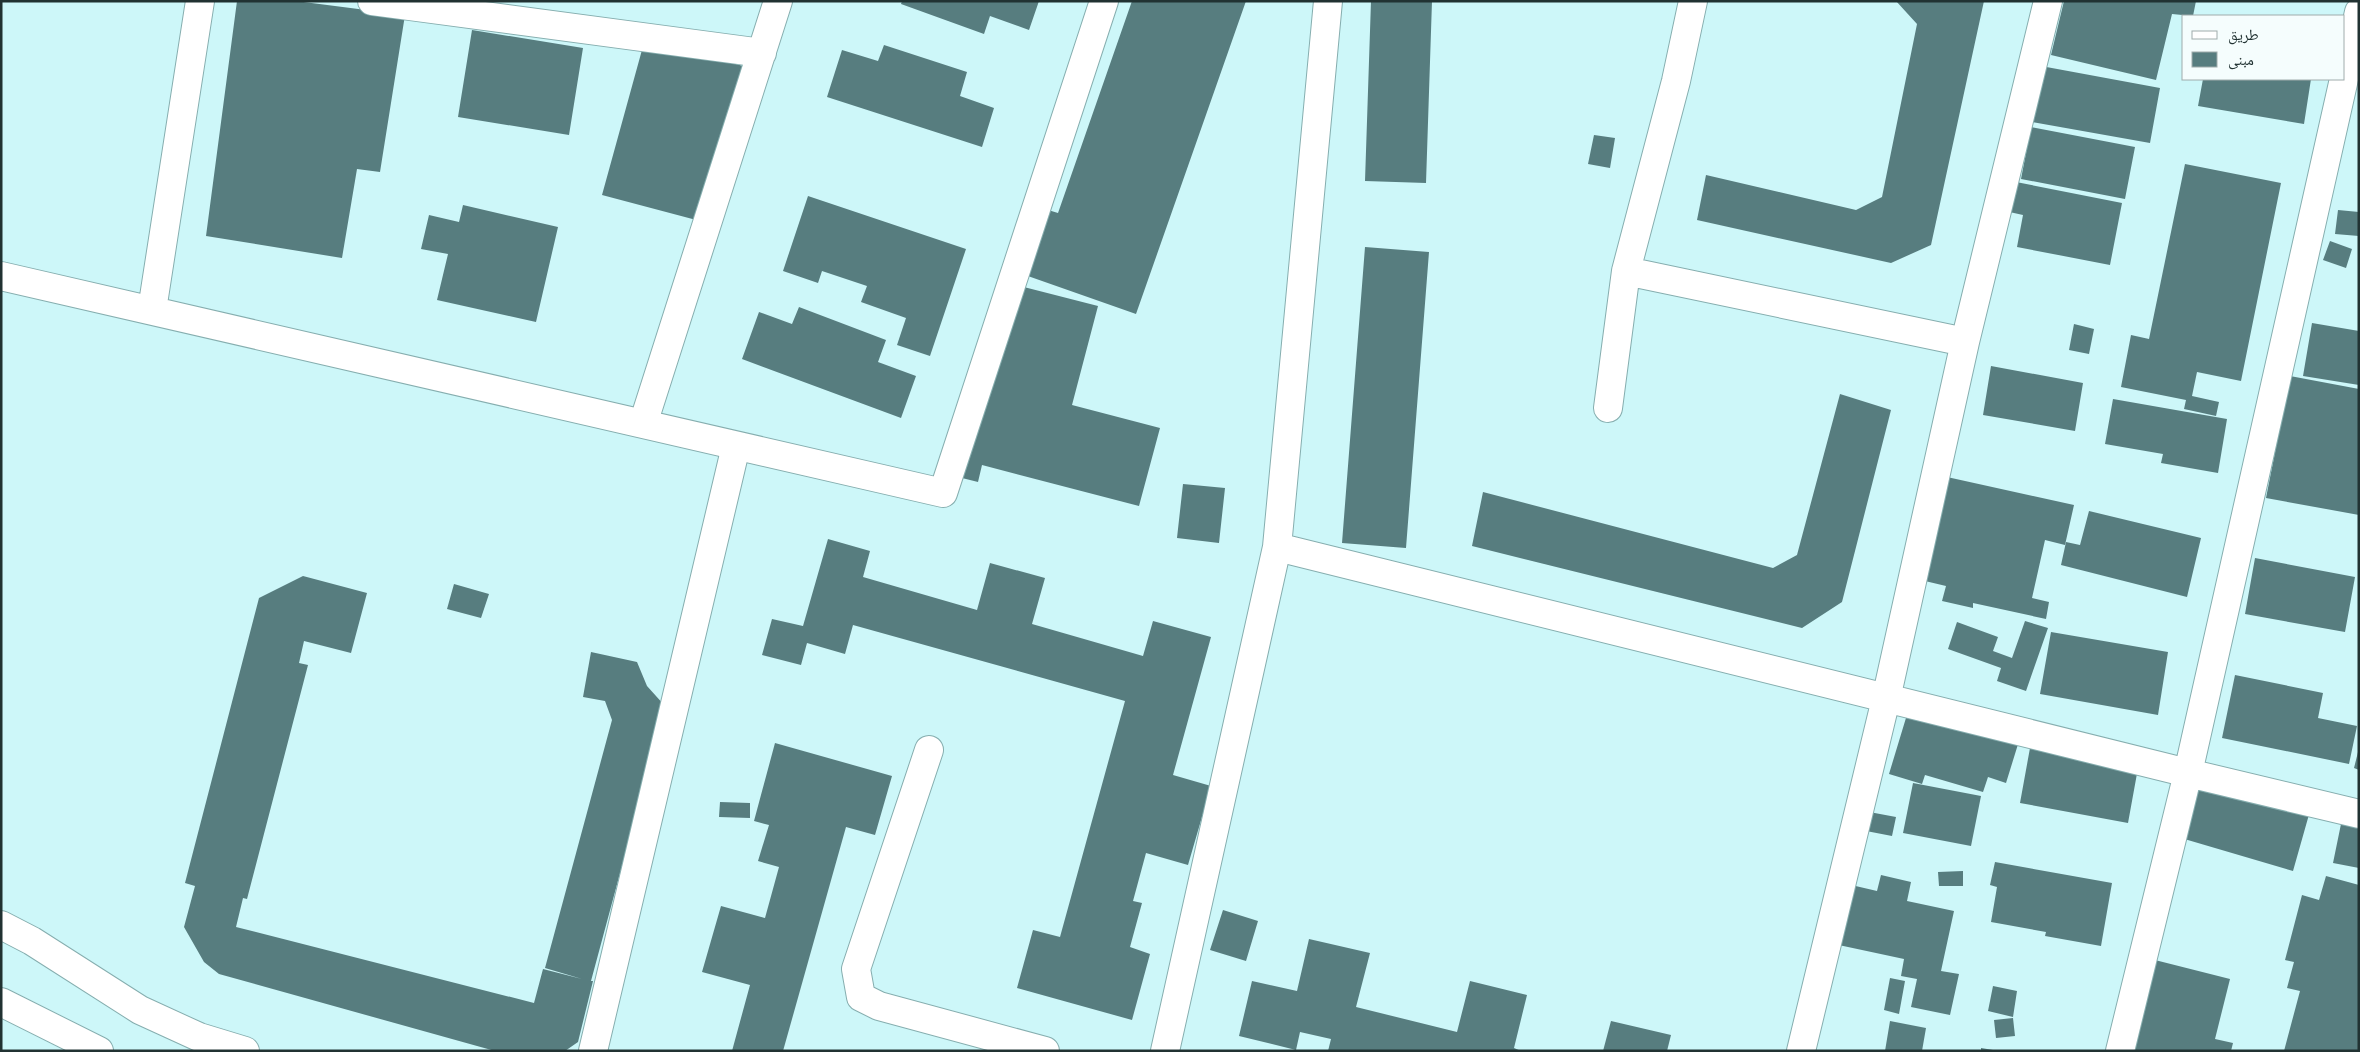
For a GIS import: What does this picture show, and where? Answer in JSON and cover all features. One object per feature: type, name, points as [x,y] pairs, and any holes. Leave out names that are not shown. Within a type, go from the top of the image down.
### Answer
[{"type":"street","points":[[152,310],[200,1]]},
{"type":"street","points":[[372,1],[762,52]]},
{"type":"street","points":[[643,424],[778,1]]},
{"type":"street","points":[[1,276],[943,493],[1104,1]]},
{"type":"street","points":[[1165,1051],[1277,547],[1328,1]]},
{"type":"street","points":[[1608,408],[1626,271],[1676,81],[1693,1]]},
{"type":"street","points":[[1801,1051],[1886,699],[1965,342],[2048,1]]},
{"type":"street","points":[[2345,74],[2359,12]]},
{"type":"street","points":[[2120,1051],[2188,773],[2344,80]]},
{"type":"street","points":[[1626,271],[1965,342]]},
{"type":"street","points":[[593,1051],[736,446]]},
{"type":"street","points":[[1277,547],[1886,699],[2359,814]]},
{"type":"street","points":[[929,750],[856,969],[861,997],[879,1006],[1045,1051]]},
{"type":"street","points":[[1,925],[32,941],[140,1010],[199,1037],[245,1051]]},
{"type":"street","points":[[1,1002],[99,1051]]},
{"type":"building","points":[[237,1],[296,1],[405,15],[380,172],[357,169],[342,258],[206,236]]},
{"type":"building","points":[[902,1],[1039,1],[1029,30],[990,16],[984,34],[901,4]]},
{"type":"building","points":[[1132,1],[1246,1],[1136,314],[1025,275],[1048,210],[1058,213]]},
{"type":"building","points":[[1371,1],[1432,1],[1426,183],[1365,181]]},
{"type":"building","points":[[1896,1],[1984,1],[1931,245],[1891,263],[1697,220],[1706,175],[1856,210],[1882,197],[1917,24]]},
{"type":"building","points":[[2064,1],[2196,1],[2193,15],[2172,14],[2156,80],[2051,55]]},
{"type":"building","points":[[472,30],[583,48],[569,135],[458,117]]},
{"type":"building","points":[[645,39],[743,66],[700,221],[602,195]]},
{"type":"building","points":[[884,45],[967,72],[960,96],[994,108],[982,147],[827,97],[842,50],[878,61]]},
{"type":"building","points":[[2041,66],[2160,88],[2150,143],[2032,122]]},
{"type":"building","points":[[2203,80],[2311,80],[2304,124],[2198,106]]},
{"type":"building","points":[[2031,127],[2135,147],[2125,199],[2021,179]]},
{"type":"building","points":[[1594,135],[1615,138],[1610,168],[1588,164]]},
{"type":"building","points":[[2185,164],[2281,183],[2241,381],[2197,372],[2192,396],[2219,402],[2216,416],[2184,409],[2186,400],[2121,387],[2131,335],[2149,339]]},
{"type":"building","points":[[2011,181],[2122,203],[2110,265],[2017,247],[2023,215],[2005,211]]},
{"type":"building","points":[[808,196],[966,249],[930,356],[897,345],[906,318],[861,302],[867,286],[822,271],[818,283],[783,271]]},
{"type":"building","points":[[463,205],[558,227],[536,322],[437,300],[448,254],[421,249],[429,215],[459,222]]},
{"type":"building","points":[[2338,210],[2359,212],[2359,236],[2335,234]]},
{"type":"building","points":[[2330,241],[2352,249],[2346,268],[2323,260]]},
{"type":"building","points":[[1365,247],[1429,252],[1406,548],[1342,543]]},
{"type":"building","points":[[1012,284],[1098,306],[1072,405],[1160,428],[1139,506],[982,465],[978,482],[962,478]]},
{"type":"building","points":[[799,307],[886,340],[878,362],[916,376],[901,418],[742,359],[759,312],[792,324]]},
{"type":"building","points":[[2312,323],[2359,331],[2359,385],[2303,376]]},
{"type":"building","points":[[2074,324],[2094,329],[2089,354],[2069,350]]},
{"type":"building","points":[[1991,366],[2083,383],[2075,431],[1983,415]]},
{"type":"building","points":[[2290,376],[2359,389],[2359,515],[2266,498]]},
{"type":"building","points":[[1840,394],[1891,410],[1842,602],[1802,628],[1472,546],[1483,492],[1773,568],[1797,555]]},
{"type":"building","points":[[2113,399],[2227,419],[2218,473],[2161,463],[2163,454],[2105,444]]},
{"type":"building","points":[[1947,477],[2074,505],[2065,545],[2045,540],[2032,598],[2049,602],[2046,619],[1973,603],[1973,608],[1942,601],[1946,586],[1925,581]]},
{"type":"building","points":[[1183,484],[1225,488],[1219,543],[1177,538]]},
{"type":"building","points":[[2089,511],[2201,538],[2187,597],[2061,565],[2066,542],[2080,545]]},
{"type":"building","points":[[828,539],[870,551],[863,577],[977,610],[990,563],[1045,578],[1032,624],[1143,656],[1153,621],[1211,637],[1173,775],[1211,786],[1188,865],[1146,853],[1133,901],[1142,903],[1130,947],[1150,954],[1132,1020],[1017,988],[1033,930],[1060,937],[1125,701],[853,625],[845,654],[807,643],[801,665],[762,655],[772,619],[803,626]]},
{"type":"building","points":[[2255,558],[2355,577],[2345,632],[2245,614]]},
{"type":"building","points":[[303,576],[367,593],[351,653],[304,641],[299,663],[308,665],[247,899],[243,898],[236,927],[534,1003],[543,969],[582,979],[545,968],[612,720],[605,701],[583,697],[591,652],[637,662],[647,686],[665,706],[591,981],[593,981],[578,1042],[565,1051],[495,1051],[219,974],[204,962],[184,927],[195,886],[185,883],[259,598]]},
{"type":"building","points":[[454,584],[489,594],[481,618],[447,609]]},
{"type":"building","points":[[2025,621],[2048,628],[2026,691],[1997,681],[2001,668],[1948,649],[1957,622],[1998,637],[1993,651],[2012,658]]},
{"type":"building","points":[[2051,632],[2168,652],[2158,715],[2040,694]]},
{"type":"building","points":[[2235,675],[2323,693],[2318,718],[2357,726],[2349,764],[2222,738]]},
{"type":"building","points":[[1909,708],[2019,741],[2006,783],[1988,777],[1983,792],[1925,775],[1922,784],[1889,774]]},
{"type":"building","points":[[775,743],[892,776],[875,835],[846,827],[783,1051],[732,1051],[750,985],[702,972],[721,906],[765,918],[779,867],[758,861],[769,825],[754,821]]},
{"type":"building","points":[[2030,748],[2138,768],[2128,823],[2020,803]]},
{"type":"building","points":[[2359,752],[2359,770],[2354,768]]},
{"type":"building","points":[[2198,778],[2310,811],[2293,871],[2181,838]]},
{"type":"building","points":[[1913,783],[1981,796],[1971,846],[1903,833]]},
{"type":"building","points":[[720,802],[750,803],[750,818],[719,817]]},
{"type":"building","points":[[1864,811],[1896,817],[1892,836],[1861,830]]},
{"type":"building","points":[[2341,824],[2359,828],[2359,868],[2333,863]]},
{"type":"building","points":[[1995,862],[2112,883],[2101,946],[2045,936],[2046,932],[1991,922],[1997,887],[1990,885]]},
{"type":"building","points":[[1963,871],[1963,886],[1939,886],[1938,872]]},
{"type":"building","points":[[1881,875],[1911,882],[1907,901],[1954,911],[1941,971],[1959,974],[1950,1015],[1911,1007],[1917,979],[1901,976],[1904,959],[1834,944],[1847,884],[1877,891]]},
{"type":"building","points":[[2326,876],[2359,885],[2359,1051],[2284,1051],[2300,991],[2287,988],[2294,962],[2285,960],[2302,895],[2319,900]]},
{"type":"building","points":[[1223,910],[1258,921],[1246,961],[1210,950]]},
{"type":"building","points":[[1309,939],[1370,953],[1356,1007],[1457,1032],[1470,981],[1527,995],[1514,1048],[1521,1051],[1328,1051],[1331,1039],[1300,1032],[1296,1050],[1239,1036],[1252,981],[1297,991]]},
{"type":"building","points":[[2147,958],[2230,979],[2215,1039],[2233,1043],[2231,1051],[2124,1051]]},
{"type":"building","points":[[1890,978],[1905,981],[1899,1014],[1884,1010]]},
{"type":"building","points":[[1993,986],[2017,991],[2013,1017],[1988,1011]]},
{"type":"building","points":[[2013,1018],[2015,1036],[1996,1038],[1994,1020]]},
{"type":"building","points":[[1611,1021],[1671,1035],[1667,1051],[1603,1051]]},
{"type":"building","points":[[1890,1021],[1926,1028],[1922,1051],[1885,1051]]},
{"type":"building","points":[[1981,1048],[1993,1050],[1993,1051],[1981,1051]]}]
